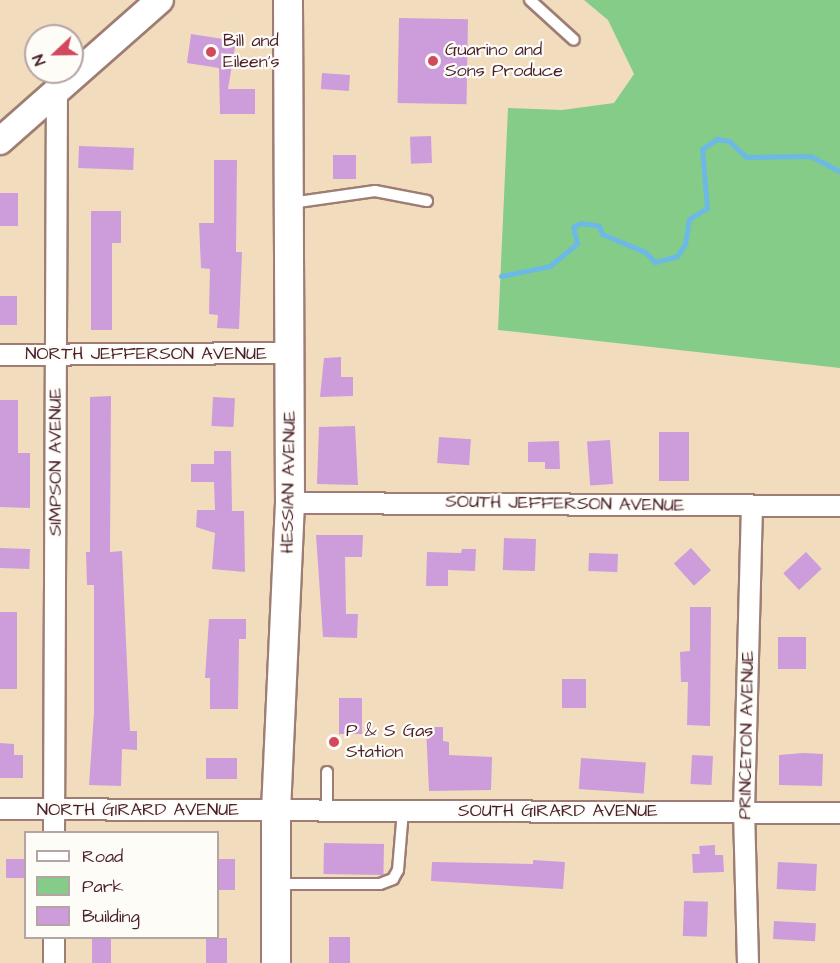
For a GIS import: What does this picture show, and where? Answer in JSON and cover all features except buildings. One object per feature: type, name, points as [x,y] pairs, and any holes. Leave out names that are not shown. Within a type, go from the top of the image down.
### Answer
[{"type":"main road","name":"HESSIAN AVENUE","points":[[276,963],[276,811],[290,503],[292,353],[288,0]]},
{"type":"street","points":[[0,141],[160,0]]},
{"type":"street","name":"SIMPSON AVENUE","points":[[54,831],[57,92]]},
{"type":"street","name":"NORTH JEFFERSON AVENUE","points":[[0,355],[292,353]]},
{"type":"street","name":"SOUTH JEFFERSON AVENUE","points":[[290,503],[840,506]]},
{"type":"street","name":"PRINCETON AVENUE","points":[[748,963],[744,811],[752,506]]},
{"type":"street","name":"NORTH GIRARD AVENUE","points":[[0,809],[276,811]]},
{"type":"street","name":"SOUTH GIRARD AVENUE","points":[[276,811],[840,813]]},
{"type":"street","points":[[54,939],[54,963]]},
{"type":"lane","points":[[530,0],[574,40]]},
{"type":"lane","points":[[290,203],[375,191],[426,201]]},
{"type":"lane","points":[[327,772],[327,811]]},
{"type":"lane","points":[[276,884],[380,884],[393,879],[398,870],[403,811]]},
{"type":"green space","points":[[584,0],[840,0],[840,368],[498,330],[508,108],[562,110],[614,103],[634,74],[608,20]]},
{"type":"waterway","points":[[501,276],[550,266],[577,243],[573,227],[581,223],[599,226],[602,234],[645,252],[655,262],[677,256],[685,244],[689,219],[707,208],[702,149],[717,139],[729,141],[746,157],[810,156],[840,171]]},
{"type":"place","name":"Bill and Eileen's","points":[[211,52]]},
{"type":"place","name":"Guarino and Sons Produce","points":[[433,61]]},
{"type":"place","name":"P & S Gas Station","points":[[334,742]]}]
